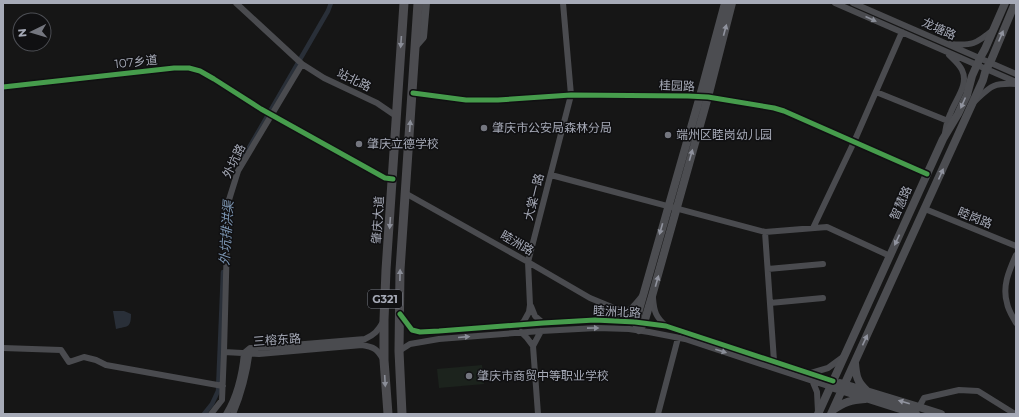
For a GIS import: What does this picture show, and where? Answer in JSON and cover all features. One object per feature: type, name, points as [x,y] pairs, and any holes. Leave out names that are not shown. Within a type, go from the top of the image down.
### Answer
[{"type":"highway","name":"肇庆大道","points":[[387,409],[384,360],[386,270],[404,3]]},
{"type":"highway","name":"G321","points":[[402,414],[399,351],[400,270],[418,3]]},
{"type":"highway","points":[[402,24],[408,25],[411,30],[409,64],[414,76]]},
{"type":"highway","points":[[387,409],[401,404]]},
{"type":"main road","points":[[416,45],[423,37],[426,3]]},
{"type":"main road","name":"桂园路","points":[[639,325],[643,295],[668,206],[704,97],[725,3]]},
{"type":"main road","points":[[639,325],[652,296],[677,209],[704,97],[732,3]]},
{"type":"main road","name":"智慧路","points":[[818,414],[943,139],[967,95],[972,76],[1005,3]]},
{"type":"main road","name":"智慧路","points":[[832,412],[983,80],[1015,3]]},
{"type":"main road","points":[[906,221],[911,220],[918,225]]},
{"type":"main road","points":[[832,412],[847,402],[868,395],[857,380],[855,362]]},
{"type":"main road","name":"睦洲北路","points":[[832,384],[918,410],[941,414]]},
{"type":"street","name":"站北路","points":[[236,3],[302,64],[324,78],[377,103],[396,116]]},
{"type":"street","name":"大棠一路","points":[[530,305],[528,262],[571,95],[563,3]]},
{"type":"street","points":[[835,3],[945,51],[978,62]]},
{"type":"street","name":"龙塘路","points":[[852,3],[945,44],[978,62],[1016,74]]},
{"type":"street","points":[[945,44],[972,44],[982,39],[994,29]]},
{"type":"street","points":[[813,228],[854,142],[902,32]]},
{"type":"street","points":[[943,139],[951,111],[964,81],[963,71],[945,51]]},
{"type":"street","name":"外坑路","points":[[211,414],[222,400],[228,203],[238,171],[302,64]]},
{"type":"street","points":[[988,66],[1016,84]]},
{"type":"street","name":"107乡道","points":[[3,87],[174,68],[189,68],[200,71],[261,109],[385,178],[393,179]]},
{"type":"street","points":[[972,104],[988,89],[997,84],[1016,84]]},
{"type":"street","points":[[876,92],[948,121]]},
{"type":"street","name":"桂园路","points":[[413,93],[466,100],[498,100],[571,95],[704,97],[774,108],[784,111],[927,174]]},
{"type":"street","points":[[550,175],[765,232],[827,227],[890,256]]},
{"type":"street","name":"睦洲路","points":[[405,193],[590,298],[619,310]]},
{"type":"street","name":"睦岗路","points":[[925,209],[1016,246]]},
{"type":"street","points":[[765,232],[774,362]]},
{"type":"street","points":[[1016,255],[1007,276],[1005,291],[1007,304],[1016,323]]},
{"type":"street","points":[[768,269],[823,264]]},
{"type":"street","points":[[614,321],[627,313],[643,295]]},
{"type":"street","points":[[652,296],[655,312],[666,326]]},
{"type":"street","points":[[770,303],[822,298]]},
{"type":"street","points":[[530,305],[535,316],[543,323]]},
{"type":"street","points":[[520,325],[527,317],[530,305]]},
{"type":"street","name":"睦洲北路","points":[[400,314],[412,330],[420,332],[579,320],[614,321],[639,325],[666,326],[811,374],[832,384]]},
{"type":"street","points":[[384,320],[378,331],[364,342],[378,351],[384,360]]},
{"type":"street","name":"睦洲北路","points":[[399,351],[410,344],[439,339],[521,332],[617,328],[639,325],[812,380],[832,384]]},
{"type":"street","points":[[439,331],[427,335],[427,338],[439,339]]},
{"type":"street","points":[[533,346],[541,331]]},
{"type":"street","points":[[521,332],[528,338],[533,346],[538,414]]},
{"type":"street","points":[[658,414],[678,338]]},
{"type":"street","name":"三榕东路","points":[[224,352],[248,352],[257,348],[364,342]]},
{"type":"street","points":[[3,348],[61,350],[69,362],[84,357],[96,360],[106,365],[223,386]]},
{"type":"street","points":[[226,414],[235,395],[248,352]]},
{"type":"street","points":[[233,414],[244,384],[248,352]]},
{"type":"street","points":[[811,374],[828,368],[844,356]]},
{"type":"street","points":[[812,380],[817,392],[818,414]]},
{"type":"street","points":[[918,410],[924,398],[959,390],[978,391],[1015,414]]},
{"type":"shaded area","points":[[113,311],[124,311],[131,314],[128,326],[116,329]]},
{"type":"shaded area","points":[[482,365],[484,384],[439,388],[437,369]]},
{"type":"waterway","name":"外坑排洪渠","points":[[243,158],[328,11],[331,3]]},
{"type":"waterway","name":"外坑排洪渠","points":[[204,414],[212,404],[218,391],[223,272]]},
{"type":"cycle path","points":[[3,87],[174,68],[189,68],[200,71],[261,109],[385,178],[393,179]]},
{"type":"cycle path","points":[[413,93],[466,100],[498,100],[571,95],[708,97],[784,111],[927,174]]},
{"type":"cycle path","points":[[400,314],[412,330],[420,332],[595,320],[635,322],[666,326],[833,381]]},
{"type":"place","name":"肇庆市公安局森林分局","points":[[484,128]]},
{"type":"place","name":"端州区睦岗幼儿园","points":[[668,135]]},
{"type":"place","name":"肇庆立德学校","points":[[359,144]]},
{"type":"place","name":"肇庆市商贸中等职业学校","points":[[469,376]]}]
